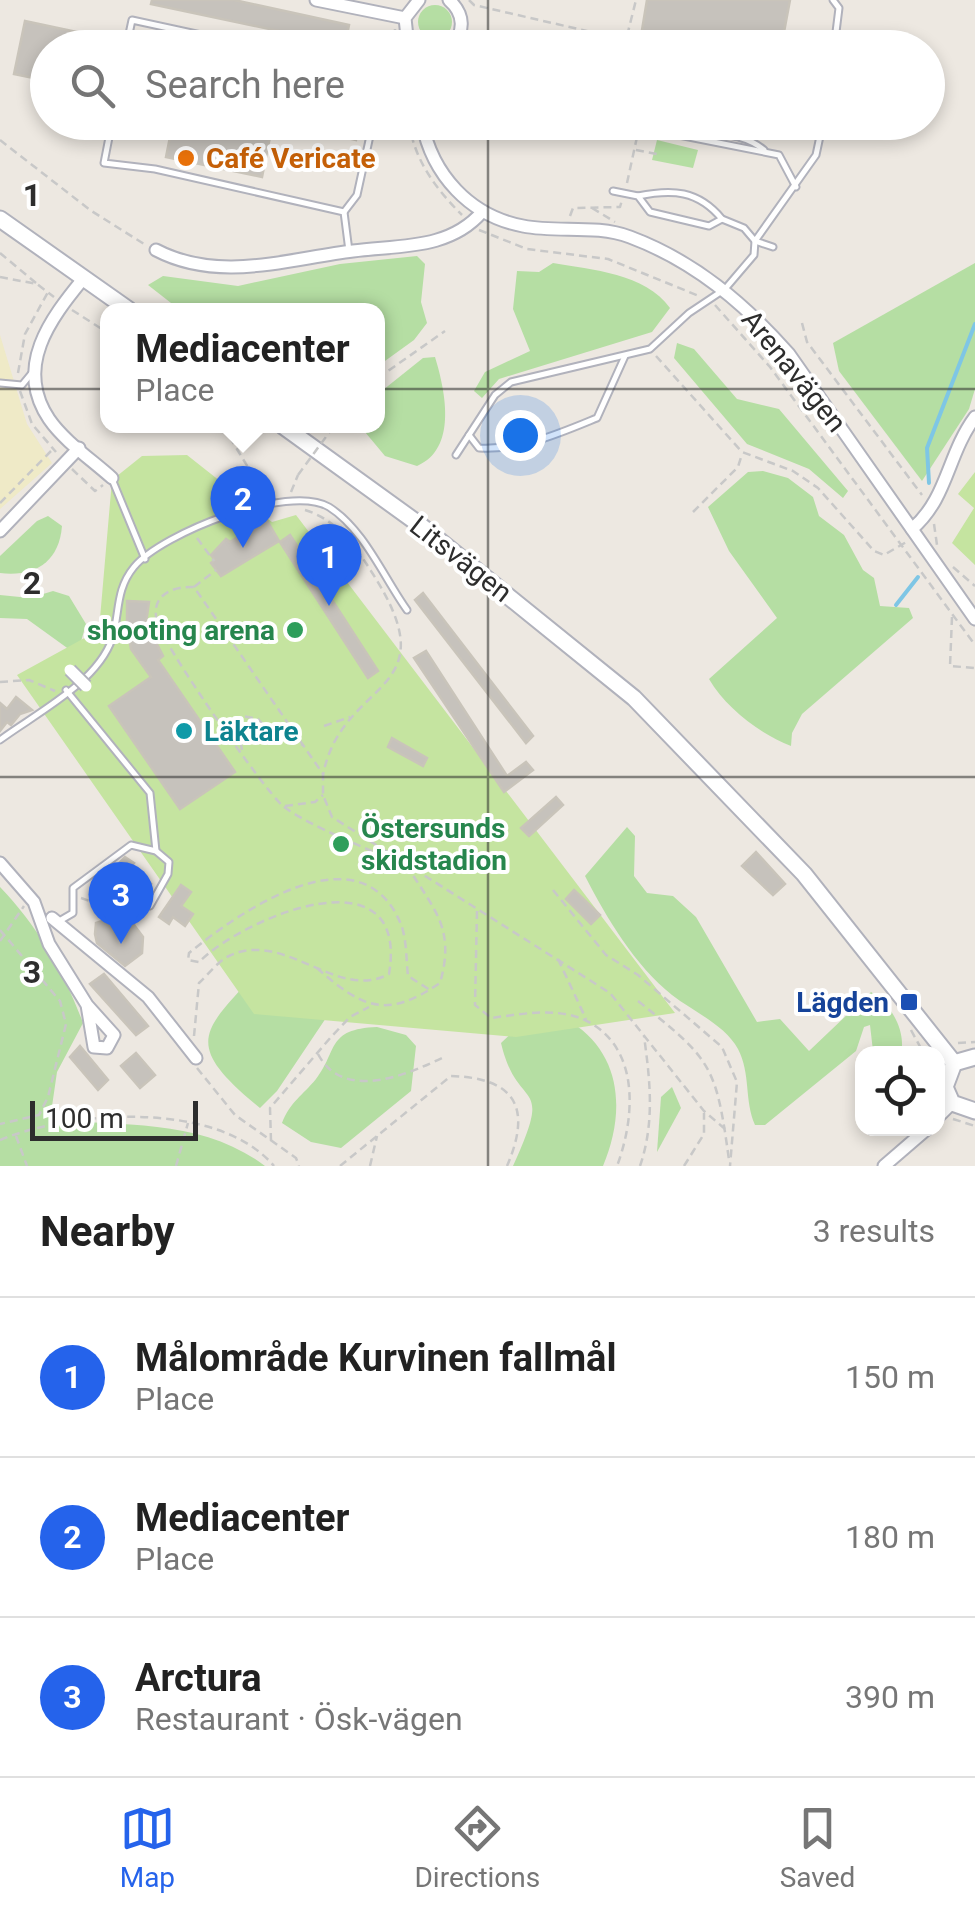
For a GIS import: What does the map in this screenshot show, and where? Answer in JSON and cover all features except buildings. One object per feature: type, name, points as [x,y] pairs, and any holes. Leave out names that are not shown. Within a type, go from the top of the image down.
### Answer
[{"type":"main road","points":[[0,219],[118,303]]},
{"type":"main road","name":"Litsvägen","points":[[293,433],[420,525],[634,698],[804,874],[954,1063]]},
{"type":"main road","points":[[975,1057],[954,1063],[945,1078],[952,1104],[975,1111]]},
{"type":"street","points":[[316,0],[405,18]]},
{"type":"street","points":[[406,30],[405,18],[418,0]]},
{"type":"street","points":[[449,0],[462,16],[461,30]]},
{"type":"street","name":"Arenavägen","points":[[428,140],[440,172],[482,212],[522,226],[624,235],[674,256],[725,289],[788,354],[975,618]]},
{"type":"street","points":[[156,250],[195,264],[220,267],[283,265],[349,251],[429,244],[464,231],[482,212]]},
{"type":"street","points":[[83,280],[38,342],[38,395],[50,420],[112,478]]},
{"type":"street","points":[[912,529],[934,510],[964,432],[975,417]]},
{"type":"street","points":[[0,531],[79,448]]},
{"type":"street","points":[[70,670],[86,686]]},
{"type":"street","points":[[0,863],[32,899],[49,944],[86,1005]]},
{"type":"street","points":[[52,918],[148,997],[196,1058]]},
{"type":"street","points":[[945,1111],[952,1104]]},
{"type":"street","points":[[884,1166],[919,1136]]},
{"type":"lane","points":[[834,0],[839,8],[836,30]]},
{"type":"lane","points":[[130,30],[132,20],[178,30]]},
{"type":"lane","points":[[108,140],[104,163],[155,170],[344,212]]},
{"type":"lane","points":[[349,251],[344,212],[357,195],[369,140]]},
{"type":"lane","points":[[715,140],[778,155],[796,187]]},
{"type":"lane","points":[[456,455],[494,395],[511,382],[650,349],[725,289],[754,255],[755,241],[796,187],[816,155],[819,140]]},
{"type":"lane","points":[[613,191],[638,196],[660,189],[703,198],[722,219],[744,228],[755,241],[774,246]]},
{"type":"lane","points":[[638,196],[650,212],[709,226],[722,219]]},
{"type":"lane","points":[[469,436],[479,448],[503,449],[533,444],[597,418],[625,356]]},
{"type":"lane","points":[[0,384],[22,385],[35,368]]},
{"type":"lane","points":[[112,478],[145,559]]},
{"type":"lane","points":[[0,740],[92,670],[112,640],[116,603],[134,566],[195,527],[288,499],[310,500],[331,508],[366,547],[407,610]]},
{"type":"lane","points":[[66,690],[150,793],[156,851]]},
{"type":"lane","points":[[32,899],[52,918],[67,919],[75,896],[72,888],[120,849],[144,846],[169,862],[168,874],[150,906]]},
{"type":"path","points":[[470,0],[474,5],[583,30]]},
{"type":"path","points":[[628,30],[636,0]]},
{"type":"path","points":[[0,140],[90,210],[156,250]]},
{"type":"path","points":[[570,217],[573,208],[620,207],[637,140]]},
{"type":"path","points":[[634,150],[657,154]]},
{"type":"path","points":[[0,253],[37,284]]},
{"type":"path","points":[[708,300],[770,367],[975,645]]},
{"type":"path","points":[[802,323],[807,342],[934,510],[934,534],[941,555]]},
{"type":"path","points":[[385,373],[445,330]]},
{"type":"path","points":[[650,349],[742,452],[793,471],[818,488],[874,551],[884,555],[904,546]]},
{"type":"path","points":[[228,433],[270,504]]},
{"type":"path","points":[[288,499],[298,475],[329,433]]},
{"type":"path","points":[[0,503],[44,462],[52,448]]},
{"type":"path","points":[[693,512],[738,468],[742,452]]},
{"type":"path","points":[[304,510],[322,515],[343,533],[400,621],[402,650],[394,674],[340,727],[323,776],[323,794],[332,818],[610,993],[704,1111],[725,1129]]},
{"type":"path","points":[[196,536],[214,562]]},
{"type":"path","points":[[952,566],[975,586]]},
{"type":"path","points":[[216,570],[194,586],[176,586],[164,593],[157,606],[157,621],[172,650],[284,806],[408,867],[445,927],[448,954],[440,983],[400,1006],[372,1006],[346,994],[313,964]]},
{"type":"path","points":[[194,586],[323,776]]},
{"type":"path","points":[[952,614],[950,666],[975,668]]},
{"type":"path","points":[[0,682],[29,680],[57,692],[66,690]]},
{"type":"path","points":[[244,754],[237,722],[244,716],[258,719],[274,736],[303,743]]},
{"type":"path","points":[[324,726],[352,716]]},
{"type":"path","points":[[303,743],[308,737]]},
{"type":"path","points":[[284,806],[315,802],[323,794]]},
{"type":"path","points":[[299,1166],[296,1158],[235,1114],[197,1069],[194,1024],[199,983],[228,956],[271,948],[354,980],[374,982],[389,974],[394,944],[380,918],[362,904],[336,902],[295,908],[221,940],[200,962],[188,960],[189,953],[224,924],[288,890],[322,880],[349,880],[379,891],[400,923],[408,976],[430,990]]},
{"type":"path","points":[[553,890],[606,956],[638,975],[722,1047],[736,1082],[730,1166]]},
{"type":"path","points":[[75,896],[116,910]]},
{"type":"path","points":[[0,941],[32,899]]},
{"type":"path","points":[[478,909],[475,1005],[492,1018],[535,1012],[587,1021]]},
{"type":"path","points":[[0,930],[60,1001],[66,1024],[48,1096],[38,1115],[0,1124]]},
{"type":"path","points":[[557,958],[587,1021],[618,1051],[632,1098],[627,1140],[617,1166]]},
{"type":"path","points":[[638,1001],[704,1060],[716,1078],[730,1166]]},
{"type":"path","points":[[272,1143],[270,1108],[350,1018],[372,1006]]},
{"type":"path","points":[[640,1166],[648,1144],[652,1091],[644,1034]]},
{"type":"path","points":[[948,1034],[959,1041]]},
{"type":"path","points":[[317,1053],[326,1070],[346,1080],[395,1077],[444,1057]]},
{"type":"path","points":[[340,1166],[451,1076],[480,1076],[500,1086],[517,1104],[521,1124],[507,1166]]},
{"type":"path","points":[[684,1166],[704,1134],[704,1111]]},
{"type":"path","points":[[0,1140],[107,1117],[188,1122],[234,1136],[261,1150],[274,1166]]},
{"type":"path","points":[[176,1166],[188,1122]]},
{"type":"path","points":[[16,1134],[27,1166]]},
{"type":"path","points":[[370,1166],[378,1135]]},
{"type":"green space","points":[[428,6],[442,6],[451,15],[450,30],[419,29],[419,15]]},
{"type":"green space","points":[[657,140],[698,150],[693,168],[652,160]]},
{"type":"green space","points":[[417,256],[425,264],[421,302],[427,323],[414,340],[385,361],[385,303],[171,303],[148,285],[163,276],[238,286],[340,264]]},
{"type":"green space","points":[[553,263],[632,280],[647,287],[670,308],[652,332],[499,379],[482,398],[474,391],[485,372],[530,351],[513,309],[517,271],[539,272]]},
{"type":"green space","points":[[975,263],[975,389],[969,409],[922,481],[839,371],[833,343]]},
{"type":"green space","points":[[677,343],[694,349],[737,399],[779,409],[848,491],[843,498],[809,469],[747,444],[674,358]]},
{"type":"green space","points":[[435,357],[445,419],[438,447],[417,466],[385,456],[366,433],[385,433],[385,388],[423,358]]},
{"type":"green space","name":"Östersunds skidstadion","points":[[187,455],[272,522],[296,515],[675,1013],[516,1037],[254,1014],[17,675],[99,630],[112,480],[142,456]]},
{"type":"green space","points":[[763,471],[788,478],[813,497],[819,516],[844,535],[863,570],[874,578],[880,606],[909,608],[913,618],[802,714],[792,733],[791,746],[745,719],[709,679],[777,618],[729,551],[708,507],[748,472]]},
{"type":"green space","points":[[975,472],[975,565],[952,543],[974,508],[958,494]]},
{"type":"green space","points":[[48,516],[62,526],[50,558],[24,573],[0,573],[0,556],[37,521]]},
{"type":"green space","points":[[53,591],[69,596],[86,624],[80,645],[70,650],[27,619],[0,618],[0,595],[30,598]]},
{"type":"green space","points":[[627,827],[635,836],[634,876],[647,893],[673,896],[696,917],[757,1022],[780,1019],[809,1051],[871,992],[894,1015],[902,1046],[872,1046],[870,1025],[864,1027],[855,1052],[765,1125],[755,1125],[745,1068],[732,1040],[646,970],[612,924],[585,876]]},
{"type":"green space","points":[[0,887],[49,951],[83,1023],[57,1072],[50,1120],[190,1132],[241,1151],[265,1166],[0,1166]]},
{"type":"green space","points":[[265,963],[328,1015],[277,1091],[260,1108],[218,1067],[209,1051],[209,1036],[227,1005]]},
{"type":"green space","points":[[571,1022],[601,1051],[615,1087],[615,1126],[603,1166],[513,1166],[532,1106],[508,1065],[501,1043],[520,1025]]},
{"type":"green space","points":[[377,1027],[406,1035],[416,1046],[411,1091],[341,1148],[311,1142],[282,1123],[323,1069],[341,1037]]},
{"type":"green space","points":[[672,1087],[681,1108],[657,1152],[661,1097]]},
{"type":"sand","points":[[0,335],[27,424],[52,463],[0,509]]},
{"type":"waterway","points":[[929,483],[927,448],[975,324]]},
{"type":"waterway","points":[[896,605],[918,577]]},
{"type":"place","name":"Café Vericate","points":[[186,158]]},
{"type":"place","name":"Mediacenter","points":[[243,548]]},
{"type":"place","name":"Målområde Kurvinen fallmål","points":[[329,606]]},
{"type":"place","name":"shooting arena","points":[[295,630]]},
{"type":"place","name":"Läktare","points":[[184,731]]},
{"type":"place","name":"Östersunds skidstadion","points":[[341,844]]},
{"type":"place","name":"Arctura","points":[[121,944]]},
{"type":"place","name":"Lägden","points":[[909,1002]]}]
